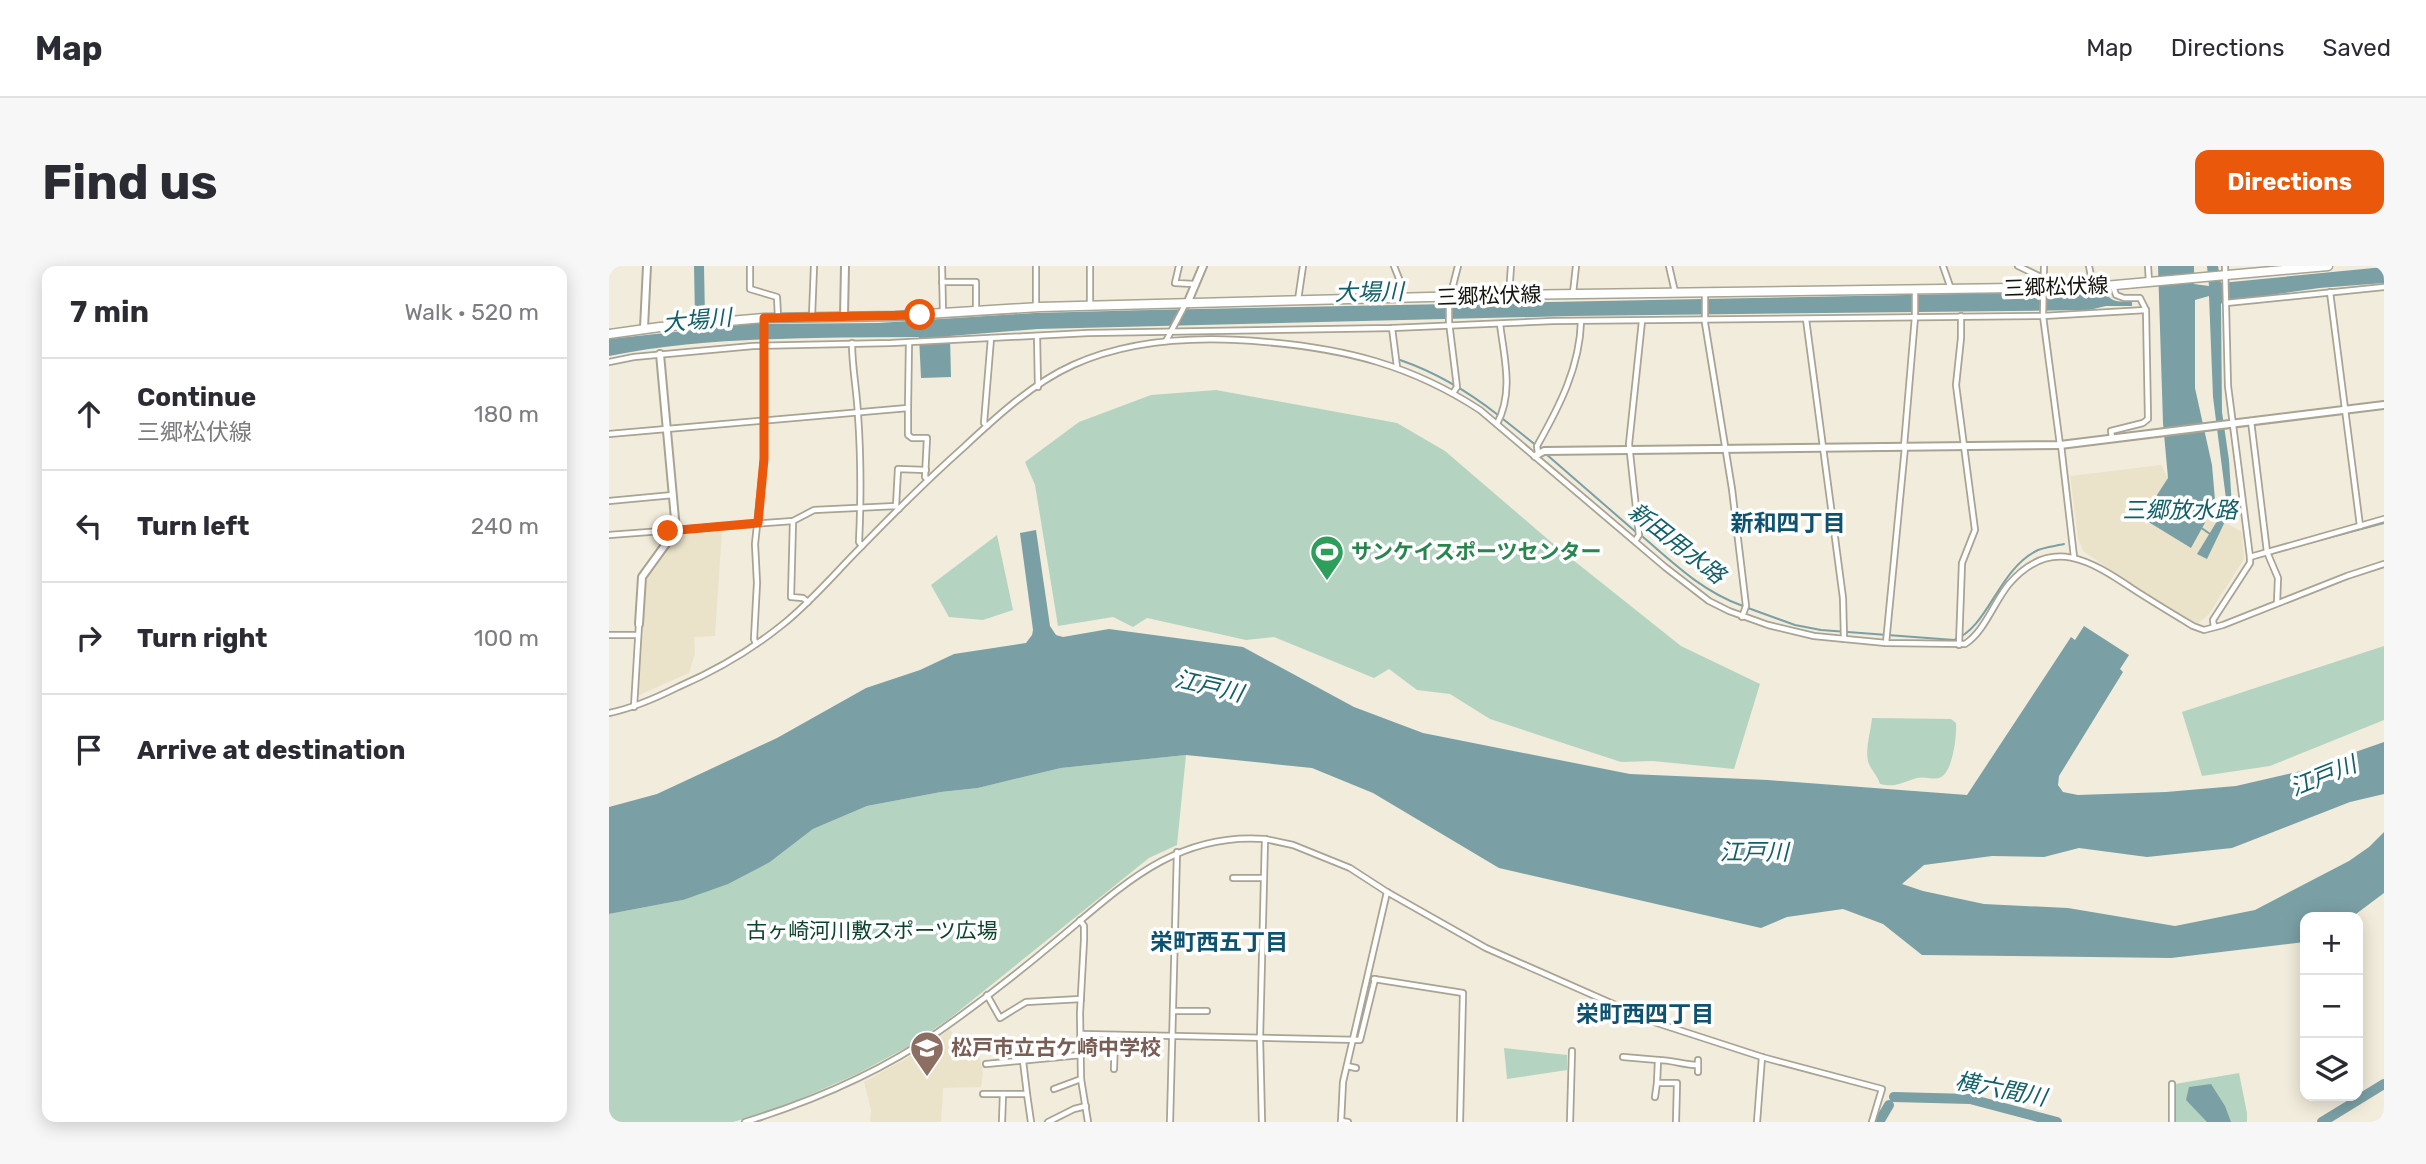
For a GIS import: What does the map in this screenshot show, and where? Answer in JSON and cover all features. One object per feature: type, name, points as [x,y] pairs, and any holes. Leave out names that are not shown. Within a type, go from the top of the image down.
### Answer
[{"type":"main road","name":"三郷松伏線","points":[[609,334],[644,328],[778,317],[943,314],[1036,307],[1185,306],[1509,295],[1675,293],[1705,296],[1915,293],[1951,290],[2043,291],[2224,278],[2246,270],[2328,266]]},
{"type":"street","points":[[644,328],[647,266]]},
{"type":"street","points":[[750,266],[750,289],[777,297],[778,317]]},
{"type":"street","points":[[812,316],[814,266]]},
{"type":"street","points":[[844,316],[845,266]]},
{"type":"street","points":[[942,266],[943,314]]},
{"type":"street","points":[[1035,266],[1036,307]]},
{"type":"street","points":[[1090,266],[1090,306]]},
{"type":"street","points":[[1179,266],[1175,283],[1194,284]]},
{"type":"street","points":[[1166,341],[1203,266]]},
{"type":"street","points":[[1298,302],[1303,266]]},
{"type":"street","points":[[1394,266],[1400,281],[1402,299]]},
{"type":"street","points":[[1453,393],[1457,387],[1449,323],[1450,299],[1458,266]]},
{"type":"street","points":[[1509,295],[1511,266]]},
{"type":"street","points":[[1573,294],[1576,266]]},
{"type":"street","points":[[1669,266],[1675,293]]},
{"type":"street","points":[[1943,266],[1951,290]]},
{"type":"street","points":[[2018,266],[2043,278]]},
{"type":"street","points":[[2044,266],[2043,314],[2074,557]]},
{"type":"street","points":[[2089,266],[2093,287]]},
{"type":"street","points":[[2148,266],[2152,283]]},
{"type":"street","points":[[2214,627],[2213,620],[2250,563],[2231,423],[2225,266]]},
{"type":"street","points":[[942,282],[976,282],[976,311]]},
{"type":"street","points":[[2112,438],[2111,431],[2148,419],[2146,310],[2140,298],[2119,297],[2113,286]]},
{"type":"street","points":[[2226,302],[2384,287]]},
{"type":"street","points":[[2330,292],[2360,526]]},
{"type":"street","points":[[1887,643],[1915,293]]},
{"type":"street","points":[[1705,296],[1705,319],[1746,606],[1742,617]]},
{"type":"street","points":[[609,362],[764,343],[919,342],[1172,329],[1392,328],[1449,323],[1806,319],[2146,310]]},
{"type":"street","points":[[1959,645],[1962,563],[1975,530],[1956,379],[1961,316]]},
{"type":"street","points":[[1806,319],[1843,598],[1844,639]]},
{"type":"street","points":[[756,644],[755,562],[765,420],[764,320]]},
{"type":"street","points":[[1536,454],[1561,401],[1577,357],[1581,321]]},
{"type":"street","points":[[1635,541],[1640,536],[1629,450],[1642,321]]},
{"type":"street","points":[[1497,424],[1502,414],[1507,385],[1500,324]]},
{"type":"street","points":[[1392,328],[1398,367]]},
{"type":"street","points":[[1037,335],[1038,387]]},
{"type":"street","points":[[987,426],[984,423],[991,338]]},
{"type":"street","points":[[609,713],[634,706],[704,675],[781,626],[808,602],[898,507],[987,426],[1038,387],[1072,365],[1100,355],[1166,341],[1219,339],[1299,345],[1353,354],[1398,367],[1453,393],[1497,424],[1709,601],[1742,617],[1799,633],[1887,643],[1968,643],[2008,584],[2036,563],[2052,557],[2074,557],[2096,565],[2193,626],[2204,630],[2253,615],[2277,603],[2384,564]]},
{"type":"street","points":[[909,342],[908,435],[912,438],[927,438],[925,477],[928,480]]},
{"type":"street","points":[[852,343],[852,375],[858,412],[861,507],[859,542],[862,546]]},
{"type":"street","points":[[634,706],[642,577],[676,530],[660,354]]},
{"type":"street","points":[[1536,454],[1544,451],[2060,445],[2384,405]]},
{"type":"street","points":[[609,433],[908,408]]},
{"type":"street","points":[[2251,421],[2267,552],[2277,578],[2277,603]]},
{"type":"street","points":[[898,507],[898,469],[926,470]]},
{"type":"street","points":[[609,501],[673,495]]},
{"type":"street","points":[[609,535],[793,521],[814,510],[898,507]]},
{"type":"street","points":[[2250,557],[2384,519]]},
{"type":"street","points":[[793,521],[791,597],[803,597],[808,602]]},
{"type":"street","points":[[609,635],[638,635]]},
{"type":"street","points":[[1262,1122],[1260,1038],[1265,839]]},
{"type":"street","points":[[745,1122],[859,1079],[939,1032],[1146,869],[1177,852],[1219,841],[1265,839],[1293,845],[1333,860],[1514,962],[1654,1022],[1762,1057],[1882,1089],[1872,1122]]},
{"type":"street","points":[[1170,1122],[1177,852]]},
{"type":"street","points":[[1233,878],[1264,878]]},
{"type":"street","points":[[1349,1121],[1341,1121],[1341,1094],[1387,892]]},
{"type":"street","points":[[1080,920],[1084,926],[1081,1079],[1088,1122]]},
{"type":"street","points":[[1368,979],[1463,993],[1460,1122]]},
{"type":"street","points":[[1081,1034],[1360,1040],[1375,979]]},
{"type":"street","points":[[987,995],[1000,1018],[1026,1002],[1081,999]]},
{"type":"street","points":[[1173,1011],[1207,1011]]},
{"type":"street","points":[[1114,1069],[1115,1035]]},
{"type":"street","points":[[1570,1122],[1572,1051]]},
{"type":"street","points":[[986,1063],[1081,1055]]},
{"type":"street","points":[[1623,1057],[1675,1060],[1682,1065],[1698,1065]]},
{"type":"street","points":[[1757,1122],[1762,1057]]},
{"type":"street","points":[[1653,1094],[1657,1083],[1658,1059]]},
{"type":"street","points":[[1023,1061],[1031,1122]]},
{"type":"street","points":[[1347,1066],[1356,1068]]},
{"type":"street","points":[[1053,1089],[1081,1079]]},
{"type":"street","points":[[1657,1083],[1677,1083],[1676,1122]]},
{"type":"street","points":[[2172,1084],[2172,1122]]},
{"type":"street","points":[[983,1094],[1027,1094]]},
{"type":"street","points":[[1002,1122],[1003,1094]]},
{"type":"street","points":[[1048,1122],[1086,1106]]},
{"type":"shaded area","points":[[2161,465],[2168,478],[2163,487],[2242,532],[2244,559],[2209,614],[2197,624],[2083,551],[2078,538],[2070,476]]},
{"type":"shaded area","points":[[722,530],[715,636],[694,637],[695,654],[689,673],[637,696],[645,580],[678,534]]},
{"type":"shaded area","name":"松戸市立古ケ崎中学校","points":[[950,1029],[960,1049],[977,1043],[983,1074],[981,1087],[943,1088],[941,1122],[870,1122],[871,1110],[864,1082],[914,1054]]},
{"type":"green space","name":"サンケイスポーツセンター","points":[[1216,390],[1397,423],[1445,451],[1558,548],[1681,646],[1760,684],[1734,769],[1653,761],[1621,762],[1490,719],[1450,694],[1417,690],[1389,669],[1374,678],[1274,637],[1246,640],[1147,618],[1133,627],[1113,617],[1058,626],[1035,485],[1025,462],[1079,422],[1151,395]]},
{"type":"green space","points":[[997,535],[1013,610],[983,620],[949,617],[931,585]]},
{"type":"green space","points":[[2384,646],[2384,720],[2270,766],[2202,776],[2182,712]]},
{"type":"green space","points":[[1872,718],[1951,719],[1956,723],[1955,745],[1944,775],[1939,778],[1917,778],[1895,785],[1880,784],[1868,759]]},
{"type":"green space","name":"古ヶ崎河川敷スポーツ広場","points":[[1186,755],[1177,845],[1149,858],[949,1019],[911,1045],[857,1074],[780,1108],[733,1122],[609,1122],[609,914],[683,900],[770,862],[813,829],[867,806],[978,788],[1061,768]]},
{"type":"green space","points":[[1504,1048],[1567,1055],[1567,1070],[1507,1079]]},
{"type":"green space","points":[[2239,1073],[2247,1122],[2174,1122],[2175,1084]]},
{"type":"water","name":"三郷放水路","points":[[2158,266],[2194,266],[2194,284],[2209,286],[2207,266],[2218,266],[2221,283],[2384,267],[2384,283],[2319,288],[2221,304],[2222,412],[2232,507],[2207,559],[2197,554],[2222,513],[2226,499],[2213,397],[2209,296],[2195,300],[2195,388],[2212,465],[2215,500],[2191,548],[2142,518],[2168,478],[2163,423]]},
{"type":"water","points":[[2104,291],[2116,301],[2132,301],[2132,306],[2106,306],[2089,310],[1571,316],[1037,329],[950,336],[951,377],[921,378],[919,337],[725,341],[609,356],[609,339],[749,324],[878,323],[1035,313],[1149,310]]},
{"type":"water","name":"江戸川","points":[[1036,530],[1050,626],[1056,635],[1063,637],[1109,629],[1243,647],[1354,707],[1423,733],[1630,774],[1768,780],[1967,795],[2071,637],[2075,640],[2084,626],[2129,655],[2120,669],[2123,672],[2059,776],[2058,785],[2063,792],[2078,795],[2166,792],[2236,786],[2301,771],[2384,742],[2384,794],[2350,802],[2232,848],[2147,857],[2079,848],[2044,857],[1992,856],[1924,865],[1902,884],[1984,904],[2068,908],[2175,926],[2255,910],[2349,861],[2384,832],[2384,893],[2359,912],[2300,912],[2300,943],[2171,958],[1922,955],[1883,924],[1843,909],[1787,917],[1761,928],[1499,868],[1373,793],[1312,768],[1186,755],[1061,768],[978,788],[867,806],[813,829],[770,862],[728,884],[683,900],[609,914],[609,807],[657,794],[777,738],[866,688],[920,670],[954,654],[1026,643],[1033,630],[1020,533]]},
{"type":"water","points":[[2211,1084],[2225,1106],[2231,1122],[2207,1122],[2186,1100],[2189,1087]]},
{"type":"waterway","name":"大場川","points":[[699,266],[700,318]]},
{"type":"waterway","name":"新田用水路","points":[[1400,360],[1452,384],[1498,415]]},
{"type":"waterway","name":"新田用水路","points":[[1503,419],[1542,450]]},
{"type":"waterway","name":"新田用水路","points":[[1546,454],[1637,533]]},
{"type":"waterway","name":"新田用水路","points":[[2290,548],[2384,523]]},
{"type":"waterway","points":[[2200,527],[2210,534]]},
{"type":"waterway","name":"新田用水路","points":[[1642,536],[1702,585],[1743,606]]},
{"type":"waterway","name":"新田用水路","points":[[1748,608],[1795,625],[1821,630],[1954,640],[1976,623],[2003,583],[2024,559],[2038,550],[2064,544]]},
{"type":"waterway","name":"横六間川","points":[[2322,1122],[2384,1084]]},
{"type":"waterway","name":"横六間川","points":[[1894,1097],[1970,1099],[2057,1122]]},
{"type":"waterway","name":"横六間川","points":[[1879,1122],[1889,1105]]},
{"type":"place","name":"サンケイスポーツセンター","points":[[1327,582]]},
{"type":"place","name":"松戸市立古ケ崎中学校","points":[[927,1078]]},
{"type":"district","name":"新和四丁目","points":[[1788,523]]},
{"type":"district","name":"栄町西五丁目","points":[[1219,942]]},
{"type":"district","name":"栄町西四丁目","points":[[1645,1014]]},
{"type":"route","points":[[668,531],[758,523],[764,459],[764,318],[920,315]]}]
